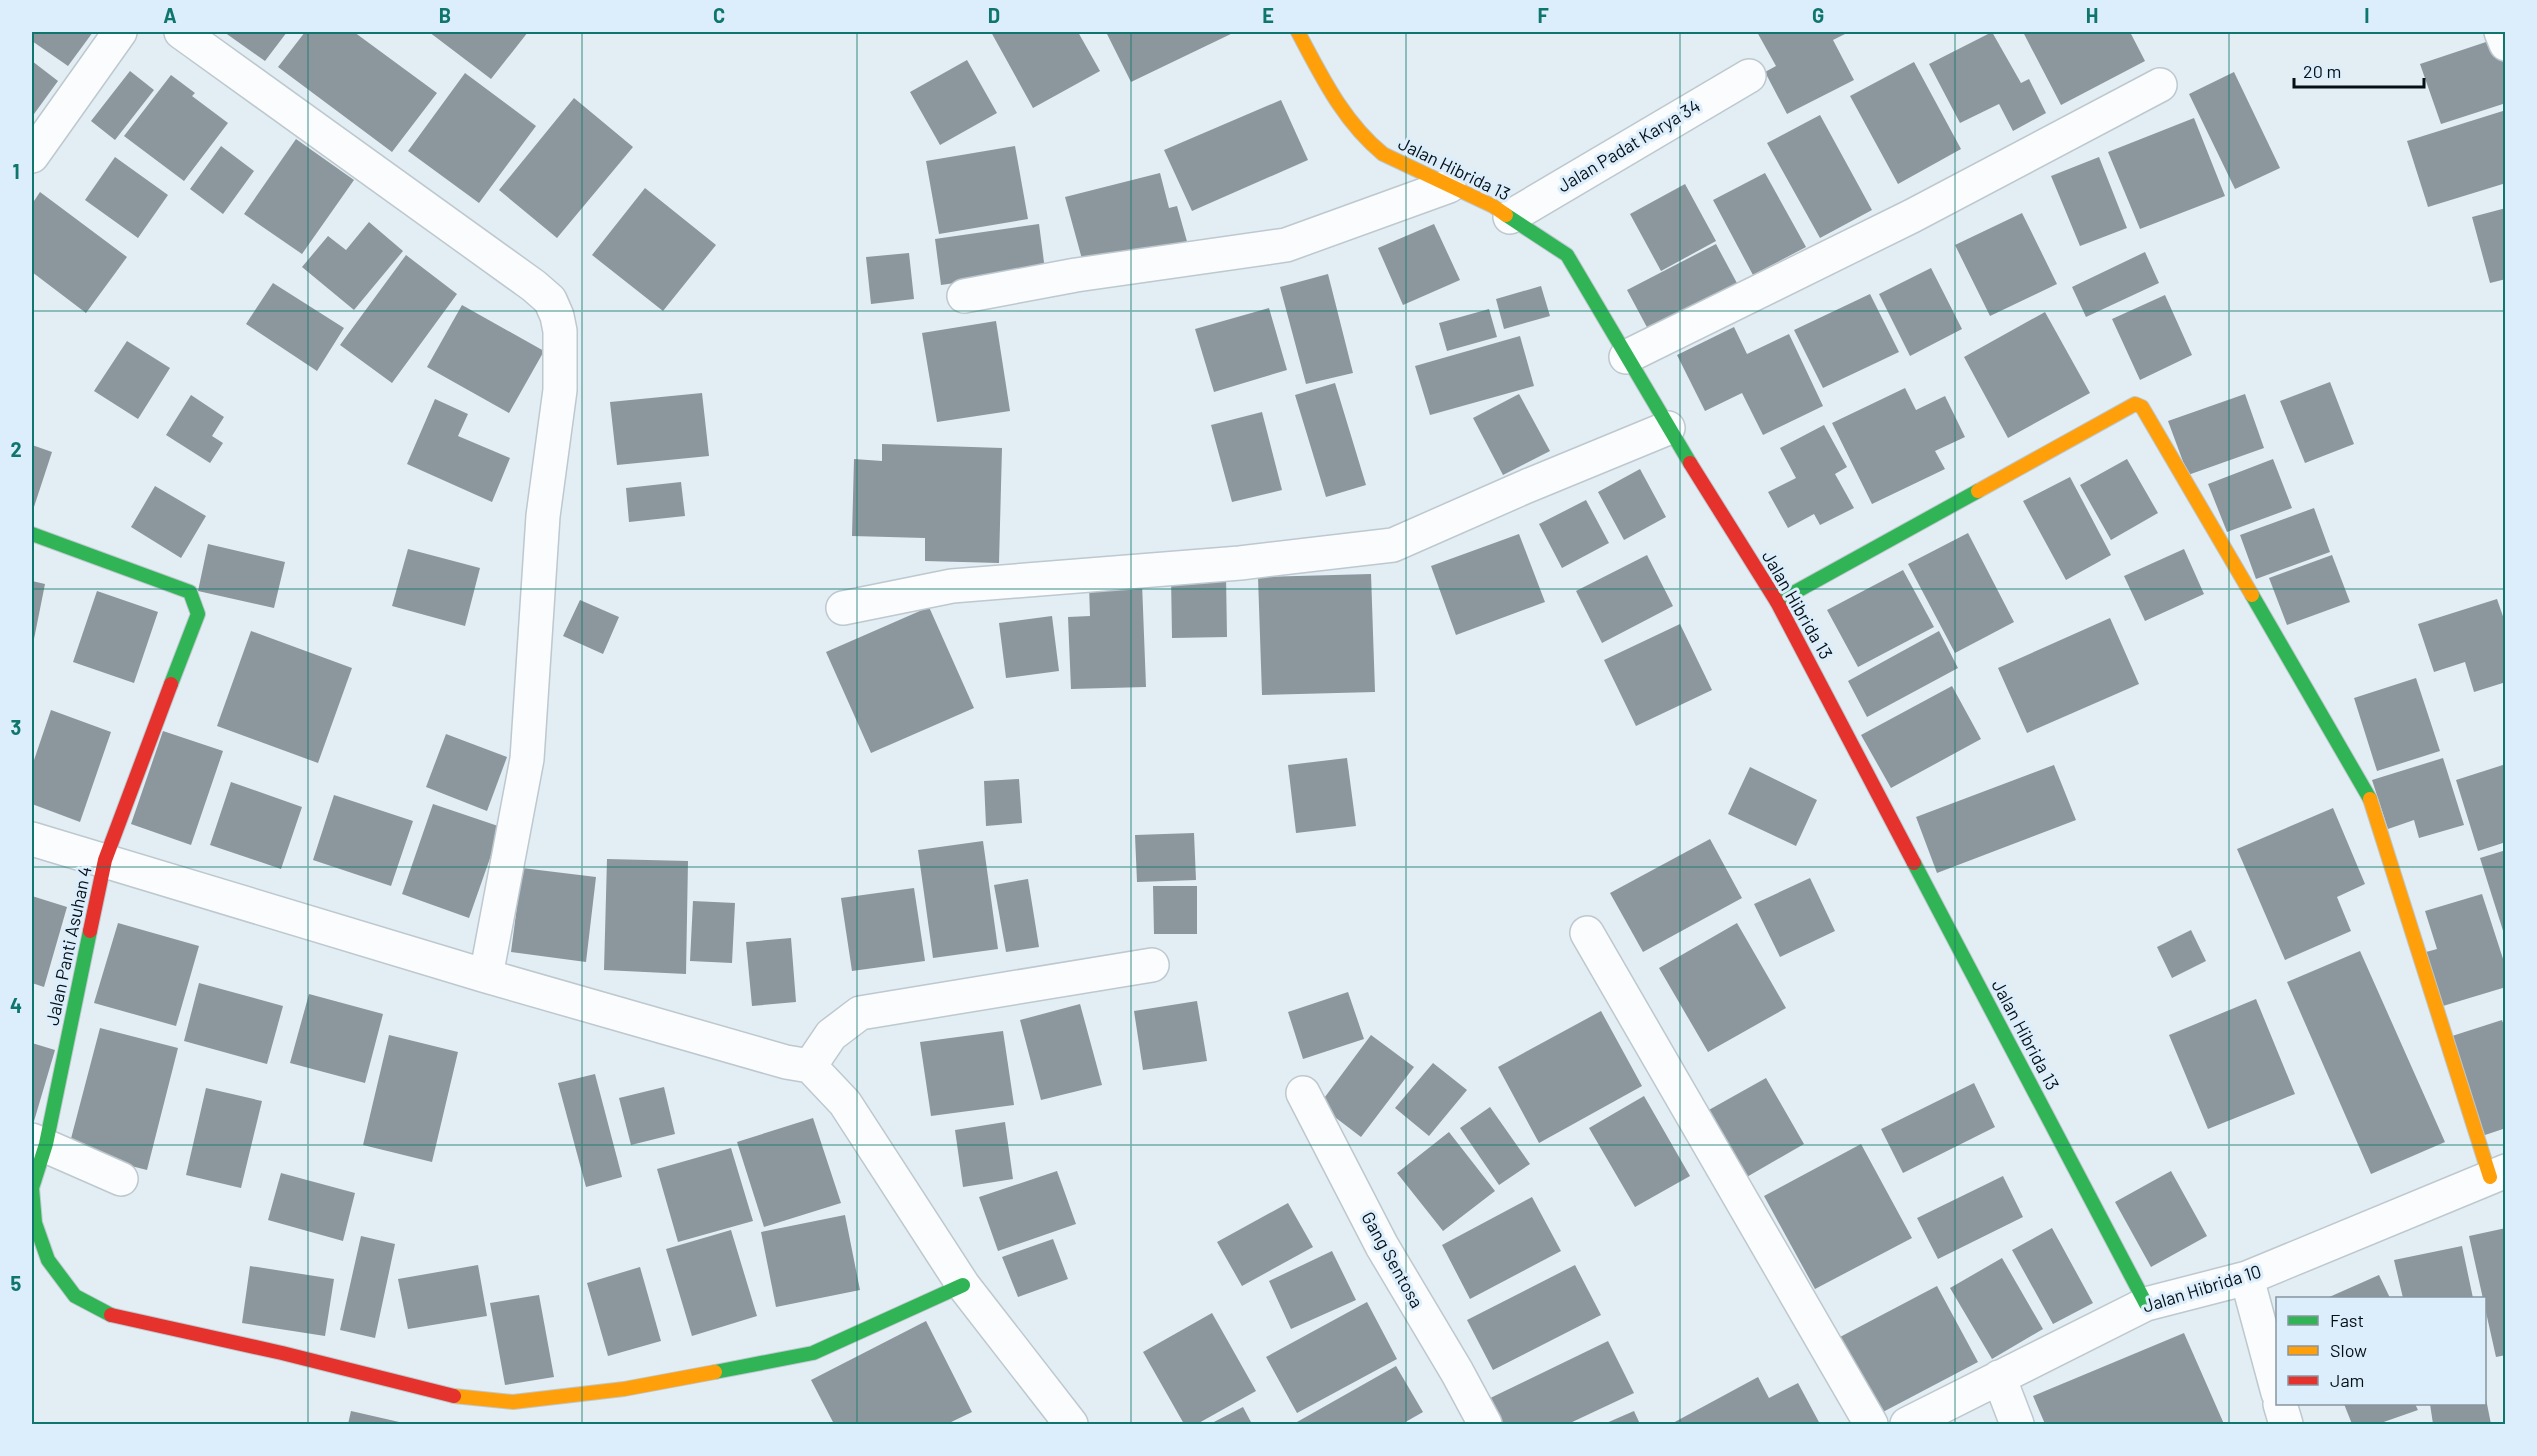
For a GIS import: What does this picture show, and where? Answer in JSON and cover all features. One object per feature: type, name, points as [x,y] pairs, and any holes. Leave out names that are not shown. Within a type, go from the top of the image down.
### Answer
[{"type":"street","points":[[35,145],[120,32]]},
{"type":"street","points":[[182,32],[534,286],[549,300],[557,316],[560,331],[560,390],[543,516],[527,759],[486,976]]},
{"type":"street","name":"Jalan Hibrida 13","points":[[1298,32],[1346,120],[1366,142],[1383,154],[1493,206],[1567,255],[1668,428],[1777,602],[2146,1304]]},
{"type":"street","points":[[2500,32],[2505,44]]},
{"type":"street","name":"Jalan Padat Karya 34","points":[[1510,217],[1749,76]]},
{"type":"street","points":[[1626,357],[1912,216],[2160,85]]},
{"type":"street","points":[[964,296],[1076,274],[1286,245],[1449,186]]},
{"type":"street","points":[[1777,602],[2135,404],[2142,407],[2369,795],[2498,1174]]},
{"type":"street","points":[[843,608],[952,586],[1240,563],[1393,545],[1527,486],[1668,428]]},
{"type":"street","name":"Jalan Panti Asuhan 4","points":[[32,534],[190,591],[198,614],[105,860],[39,1142],[32,1188],[35,1223],[48,1260],[75,1296],[112,1316],[282,1353],[447,1395],[513,1402],[624,1389],[813,1353],[963,1285]]},
{"type":"street","points":[[32,839],[486,976],[786,1062],[810,1066],[845,1103],[963,1285],[1071,1425]]},
{"type":"street","points":[[1587,933],[1870,1425]]},
{"type":"street","points":[[810,1066],[831,1035],[860,1013],[1152,965]]},
{"type":"street","name":"Gang Sentosa","points":[[1303,1093],[1382,1246],[1457,1372],[1485,1425]]},
{"type":"street","points":[[39,1142],[121,1179]]},
{"type":"street","name":"Jalan Hibrida 10","points":[[1907,1425],[2146,1304],[2247,1278],[2498,1174]]},
{"type":"street","points":[[2247,1278],[2276,1389]]},
{"type":"street","points":[[2000,1377],[2017,1425]]},
{"type":"street","points":[[2280,1405],[2286,1425]]},
{"type":"building","points":[[32,32],[93,32],[68,66],[32,41]]},
{"type":"building","points":[[224,32],[287,32],[265,61]]},
{"type":"building","points":[[305,32],[354,32],[437,93],[392,152],[278,67]]},
{"type":"building","points":[[429,32],[528,32],[491,79]]},
{"type":"building","points":[[991,32],[1078,32],[1100,71],[1033,108]]},
{"type":"building","points":[[1106,32],[1235,32],[1131,82]]},
{"type":"building","points":[[1757,32],[1849,32],[1833,40],[1854,80],[1787,114],[1765,72],[1776,66]]},
{"type":"building","points":[[1992,32],[2021,83],[2029,79],[2046,113],[2013,131],[1999,104],[1960,123],[1929,64]]},
{"type":"building","points":[[2023,32],[2130,32],[2145,61],[2061,105]]},
{"type":"building","points":[[2495,39],[2506,70],[2506,103],[2441,124],[2420,64]]},
{"type":"building","points":[[967,60],[997,113],[940,145],[910,92]]},
{"type":"building","points":[[32,61],[58,81],[34,114],[32,113]]},
{"type":"building","points":[[1914,62],[1961,149],[1898,184],[1850,96]]},
{"type":"building","points":[[130,71],[154,90],[115,140],[91,121]]},
{"type":"building","points":[[2234,72],[2280,168],[2235,189],[2189,94]]},
{"type":"building","points":[[465,73],[536,126],[479,203],[408,151]]},
{"type":"building","points":[[171,75],[195,93],[192,96],[228,123],[184,181],[124,136]]},
{"type":"building","points":[[574,98],[633,147],[557,238],[499,190]]},
{"type":"building","points":[[1281,100],[1308,160],[1192,211],[1164,150]]},
{"type":"building","points":[[2506,110],[2506,183],[2428,207],[2407,141]]},
{"type":"building","points":[[1820,115],[1872,210],[1820,238],[1767,143]]},
{"type":"building","points":[[2194,118],[2225,196],[2140,229],[2108,152]]},
{"type":"building","points":[[296,139],[354,180],[302,254],[244,214]]},
{"type":"building","points":[[221,146],[254,171],[223,214],[190,189]]},
{"type":"building","points":[[1015,146],[1028,219],[939,234],[926,161]]},
{"type":"building","points":[[115,157],[168,195],[138,238],[85,200]]},
{"type":"building","points":[[2099,157],[2127,228],[2080,246],[2051,176]]},
{"type":"building","points":[[1160,173],[1169,208],[1177,206],[1188,245],[1085,270],[1065,197]]},
{"type":"building","points":[[1765,173],[1806,247],[1753,275],[1713,200]]},
{"type":"building","points":[[1685,184],[1716,241],[1661,271],[1630,214]]},
{"type":"building","points":[[645,188],[716,245],[663,311],[592,255]]},
{"type":"building","points":[[40,192],[127,257],[86,313],[32,272],[32,204]]},
{"type":"building","points":[[2506,208],[2506,279],[2490,283],[2472,217]]},
{"type":"building","points":[[2022,213],[2057,284],[1990,316],[1955,245]]},
{"type":"building","points":[[369,222],[403,251],[354,310],[302,267],[328,236],[346,250]]},
{"type":"building","points":[[1039,224],[1045,270],[941,285],[935,239]]},
{"type":"building","points":[[1434,224],[1460,280],[1403,305],[1378,248]]},
{"type":"building","points":[[1716,244],[1738,285],[1649,331],[1627,290]]},
{"type":"building","points":[[2145,252],[2159,283],[2086,317],[2072,287]]},
{"type":"building","points":[[909,253],[914,299],[871,304],[866,257]]},
{"type":"building","points":[[406,255],[457,294],[392,383],[340,345]]},
{"type":"building","points":[[1931,268],[1962,329],[1910,356],[1879,294]]},
{"type":"building","points":[[1328,274],[1353,373],[1306,384],[1280,287]]},
{"type":"building","points":[[273,283],[344,328],[317,371],[246,324]]},
{"type":"building","points":[[1541,286],[1550,316],[1504,329],[1496,299]]},
{"type":"building","points":[[1870,294],[1899,352],[1823,388],[1794,330]]},
{"type":"building","points":[[2165,295],[2192,355],[2140,380],[2112,319]]},
{"type":"building","points":[[462,305],[544,351],[509,413],[427,367]]},
{"type":"building","points":[[1269,308],[1287,370],[1214,392],[1195,329]]},
{"type":"building","points":[[1489,309],[1497,337],[1447,351],[1439,323]]},
{"type":"building","points":[[2045,312],[2090,393],[2008,438],[1964,357]]},
{"type":"building","points":[[996,321],[1010,411],[937,422],[922,333]]},
{"type":"building","points":[[1734,327],[1747,354],[1789,334],[1823,406],[1763,435],[1742,393],[1705,411],[1677,355]]},
{"type":"building","points":[[1520,336],[1534,386],[1430,415],[1415,366]]},
{"type":"building","points":[[127,341],[170,368],[138,419],[94,391]]},
{"type":"building","points":[[2330,382],[2354,444],[2305,463],[2280,401]]},
{"type":"building","points":[[1335,383],[1366,485],[1326,497],[1295,395]]},
{"type":"building","points":[[1905,388],[1916,410],[1945,396],[1965,437],[1935,451],[1945,469],[1872,504],[1832,423]]},
{"type":"building","points":[[702,393],[709,456],[617,465],[610,402]]},
{"type":"building","points":[[1519,394],[1550,451],[1503,475],[1473,418]]},
{"type":"building","points":[[2245,394],[2264,448],[2188,475],[2168,421]]},
{"type":"building","points":[[191,395],[224,417],[212,436],[223,443],[210,463],[166,435]]},
{"type":"building","points":[[435,399],[468,414],[458,436],[510,458],[492,502],[407,464]]},
{"type":"building","points":[[1262,412],[1282,490],[1232,502],[1211,425]]},
{"type":"building","points":[[1824,425],[1847,467],[1835,474],[1854,508],[1820,525],[1814,514],[1788,528],[1768,492],[1796,478],[1780,448]]},
{"type":"building","points":[[882,444],[1002,448],[999,563],[925,561],[925,538],[852,536],[854,459],[882,461]]},
{"type":"building","points":[[32,445],[52,452],[32,513]]},
{"type":"building","points":[[2127,459],[2158,513],[2111,540],[2080,485]]},
{"type":"building","points":[[2273,459],[2292,508],[2227,532],[2208,484]]},
{"type":"building","points":[[1640,469],[1666,517],[1624,540],[1598,492]]},
{"type":"building","points":[[2070,477],[2111,555],[2066,580],[2023,501]]},
{"type":"building","points":[[681,482],[685,516],[629,522],[626,488]]},
{"type":"building","points":[[155,486],[206,516],[181,558],[131,527]]},
{"type":"building","points":[[1586,500],[1609,543],[1562,568],[1539,524]]},
{"type":"building","points":[[2314,508],[2330,552],[2256,579],[2240,535]]},
{"type":"building","points":[[1968,533],[2014,622],[1955,653],[1908,564]]},
{"type":"building","points":[[1519,534],[1545,602],[1456,635],[1431,566]]},
{"type":"building","points":[[208,544],[285,562],[274,608],[198,591]]},
{"type":"building","points":[[408,549],[480,568],[465,626],[392,606]]},
{"type":"building","points":[[2184,549],[2204,594],[2145,621],[2124,576]]},
{"type":"building","points":[[1647,555],[1673,606],[1602,643],[1576,591]]},
{"type":"building","points":[[2332,555],[2350,602],[2287,625],[2269,578]]},
{"type":"building","points":[[1903,570],[1934,627],[1858,667],[1827,610]]},
{"type":"building","points":[[1371,574],[1375,692],[1262,695],[1258,577]]},
{"type":"building","points":[[1226,575],[1227,637],[1172,638],[1171,576]]},
{"type":"building","points":[[32,581],[45,584],[33,644],[32,644]]},
{"type":"building","points":[[1142,583],[1146,687],[1071,689],[1068,617],[1090,616],[1089,585]]},
{"type":"building","points":[[97,591],[158,612],[134,683],[73,662]]},
{"type":"building","points":[[2497,599],[2506,625],[2506,682],[2474,692],[2465,662],[2434,672],[2418,624]]},
{"type":"building","points":[[580,600],[619,617],[603,654],[563,636]]},
{"type":"building","points":[[929,607],[974,708],[871,753],[826,652]]},
{"type":"building","points":[[1052,616],[1059,671],[1006,678],[999,623]]},
{"type":"building","points":[[2110,618],[2139,684],[2027,733],[1998,668]]},
{"type":"building","points":[[1680,624],[1712,690],[1636,726],[1604,660]]},
{"type":"building","points":[[251,631],[352,668],[318,763],[217,726]]},
{"type":"building","points":[[1939,631],[1958,668],[1867,717],[1848,681]]},
{"type":"building","points":[[2416,678],[2440,751],[2377,771],[2354,698]]},
{"type":"building","points":[[1952,686],[1981,739],[1891,788],[1861,735]]},
{"type":"building","points":[[51,710],[111,732],[80,822],[32,804],[32,766]]},
{"type":"building","points":[[163,731],[223,751],[191,845],[131,824]]},
{"type":"building","points":[[446,734],[507,757],[487,811],[426,787]]},
{"type":"building","points":[[1347,758],[1356,826],[1296,833],[1288,765]]},
{"type":"building","points":[[2443,758],[2464,825],[2419,838],[2414,820],[2388,829],[2372,780]]},
{"type":"building","points":[[2506,764],[2506,842],[2478,851],[2456,780]]},
{"type":"building","points":[[2054,765],[2076,820],[1937,873],[1916,817]]},
{"type":"building","points":[[1750,767],[1817,800],[1796,846],[1728,814]]},
{"type":"building","points":[[1019,779],[1022,823],[986,826],[984,781]]},
{"type":"building","points":[[231,782],[302,807],[281,869],[210,845]]},
{"type":"building","points":[[334,795],[413,821],[391,886],[313,860]]},
{"type":"building","points":[[433,804],[501,827],[469,918],[402,894]]},
{"type":"building","points":[[2333,808],[2365,884],[2337,897],[2351,931],[2285,960],[2237,849]]},
{"type":"building","points":[[1194,833],[1196,880],[1137,882],[1135,835]]},
{"type":"building","points":[[1710,839],[1742,898],[1643,952],[1610,893]]},
{"type":"building","points":[[983,841],[998,949],[933,958],[918,850]]},
{"type":"building","points":[[2506,850],[2506,937],[2505,937],[2480,858]]},
{"type":"building","points":[[607,859],[688,861],[686,974],[604,970]]},
{"type":"building","points":[[522,868],[596,877],[586,962],[511,952]]},
{"type":"building","points":[[1810,878],[1835,931],[1780,957],[1754,904]]},
{"type":"building","points":[[1028,879],[1039,947],[1006,952],[994,885]]},
{"type":"building","points":[[1153,886],[1197,886],[1197,934],[1154,934]]},
{"type":"building","points":[[914,888],[925,961],[852,971],[841,898]]},
{"type":"building","points":[[2482,894],[2506,968],[2506,987],[2443,1006],[2426,952],[2437,949],[2425,911]]},
{"type":"building","points":[[32,896],[67,907],[44,987],[32,983]]},
{"type":"building","points":[[693,901],[735,903],[732,963],[690,961]]},
{"type":"building","points":[[118,923],[199,946],[176,1026],[94,1003]]},
{"type":"building","points":[[1737,923],[1786,1008],[1708,1052],[1659,968]]},
{"type":"building","points":[[2191,930],[2206,961],[2172,978],[2157,947]]},
{"type":"building","points":[[791,938],[796,1002],[752,1006],[746,942]]},
{"type":"building","points":[[2360,951],[2445,1142],[2371,1174],[2287,982]]},
{"type":"building","points":[[199,983],[283,1006],[267,1064],[184,1041]]},
{"type":"building","points":[[1348,992],[1364,1039],[1303,1059],[1288,1012]]},
{"type":"building","points":[[309,994],[383,1014],[365,1083],[290,1063]]},
{"type":"building","points":[[2256,999],[2295,1094],[2208,1129],[2169,1035]]},
{"type":"building","points":[[1197,1001],[1207,1061],[1143,1070],[1134,1011]]},
{"type":"building","points":[[1080,1004],[1102,1085],[1041,1100],[1020,1020]]},
{"type":"building","points":[[1601,1011],[1642,1086],[1539,1143],[1498,1067]]},
{"type":"building","points":[[2502,1020],[2506,1031],[2506,1128],[2482,1136],[2449,1037]]},
{"type":"building","points":[[100,1028],[178,1048],[147,1170],[68,1150]]},
{"type":"building","points":[[1003,1031],[1014,1105],[931,1116],[920,1042]]},
{"type":"building","points":[[389,1035],[458,1052],[432,1162],[363,1145]]},
{"type":"building","points":[[1371,1035],[1414,1067],[1361,1137],[1319,1105]]},
{"type":"building","points":[[32,1043],[55,1050],[32,1128]]},
{"type":"building","points":[[1433,1063],[1467,1090],[1429,1136],[1395,1108]]},
{"type":"building","points":[[595,1074],[622,1177],[586,1187],[558,1083]]},
{"type":"building","points":[[1766,1078],[1804,1144],[1745,1178],[1707,1111]]},
{"type":"building","points":[[1974,1083],[1995,1127],[1903,1173],[1881,1129]]},
{"type":"building","points":[[664,1087],[675,1134],[631,1145],[619,1098]]},
{"type":"building","points":[[206,1088],[262,1101],[241,1188],[186,1175]]},
{"type":"building","points":[[1644,1096],[1690,1176],[1635,1207],[1589,1128]]},
{"type":"building","points":[[1490,1107],[1530,1164],[1499,1185],[1460,1128]]},
{"type":"building","points":[[813,1118],[841,1203],[764,1227],[737,1142]]},
{"type":"building","points":[[1005,1122],[1013,1179],[963,1187],[955,1130]]},
{"type":"building","points":[[1449,1132],[1495,1191],[1443,1231],[1397,1173]]},
{"type":"building","points":[[1861,1144],[1912,1238],[1815,1289],[1764,1196]]},
{"type":"building","points":[[731,1148],[753,1221],[678,1242],[657,1169]]},
{"type":"building","points":[[1057,1171],[1076,1224],[998,1251],[979,1197]]},
{"type":"building","points":[[2171,1171],[2207,1236],[2151,1267],[2115,1202]]},
{"type":"building","points":[[281,1173],[355,1193],[343,1241],[268,1220]]},
{"type":"building","points":[[2003,1176],[2023,1217],[1938,1259],[1917,1218]]},
{"type":"building","points":[[1532,1197],[1561,1251],[1470,1299],[1442,1245]]},
{"type":"building","points":[[1288,1203],[1313,1247],[1242,1286],[1217,1242]]},
{"type":"building","points":[[845,1215],[860,1290],[776,1307],[761,1232]]},
{"type":"building","points":[[2052,1228],[2093,1303],[2053,1324],[2012,1250]]},
{"type":"building","points":[[2506,1228],[2506,1355],[2496,1357],[2486,1312],[2486,1297],[2483,1297],[2469,1236]]},
{"type":"building","points":[[731,1230],[757,1316],[692,1336],[666,1249]]},
{"type":"building","points":[[361,1236],[395,1244],[375,1338],[340,1330]]},
{"type":"building","points":[[1053,1239],[1068,1279],[1018,1297],[1002,1257]]},
{"type":"building","points":[[2462,1246],[2473,1297],[2403,1297],[2394,1260]]},
{"type":"building","points":[[1332,1251],[1356,1300],[1291,1329],[1269,1281]]},
{"type":"building","points":[[2002,1258],[2043,1329],[1992,1359],[1950,1288]]},
{"type":"building","points":[[478,1265],[487,1316],[408,1329],[398,1279]]},
{"type":"building","points":[[1575,1265],[1601,1315],[1493,1370],[1467,1320]]},
{"type":"building","points":[[250,1266],[334,1279],[325,1336],[242,1323]]},
{"type":"building","points":[[640,1267],[661,1341],[608,1356],[587,1283]]},
{"type":"building","points":[[2379,1275],[2390,1297],[2329,1297]]},
{"type":"building","points":[[1937,1286],[1978,1362],[1881,1413],[1840,1337]]},
{"type":"building","points":[[539,1295],[554,1377],[505,1385],[490,1303]]},
{"type":"building","points":[[1367,1302],[1397,1359],[1297,1413],[1266,1357]]},
{"type":"building","points":[[1212,1313],[1256,1391],[1197,1424],[1184,1424],[1143,1352]]},
{"type":"building","points":[[926,1321],[972,1412],[947,1424],[834,1424],[811,1380]]},
{"type":"building","points":[[2184,1333],[2224,1424],[2045,1424],[2033,1396]]},
{"type":"building","points":[[1608,1341],[1634,1393],[1568,1424],[1490,1424],[1480,1403]]},
{"type":"building","points":[[1396,1366],[1423,1412],[1402,1424],[1298,1424],[1297,1422]]},
{"type":"building","points":[[1758,1377],[1769,1398],[1798,1383],[1820,1424],[1671,1424]]},
{"type":"building","points":[[2486,1399],[2491,1424],[2433,1424],[2430,1405],[2486,1405]]},
{"type":"building","points":[[2344,1405],[2416,1405],[2418,1410],[2378,1424],[2352,1424]]},
{"type":"building","points":[[1243,1407],[1252,1424],[1210,1424]]},
{"type":"building","points":[[351,1411],[408,1424],[348,1424]]},
{"type":"building","points":[[1634,1411],[1640,1424],[1604,1424]]},
{"type":"traffic: fast","points":[[1506,215],[1567,255],[1690,463]]},
{"type":"traffic: fast","points":[[1777,602],[1978,491]]},
{"type":"traffic: fast","points":[[32,534],[190,592],[198,614],[171,684]]},
{"type":"traffic: fast","points":[[2252,595],[2370,799]]},
{"type":"traffic: fast","points":[[1914,863],[2146,1304]]},
{"type":"traffic: fast","points":[[90,931],[46,1144],[32,1188],[35,1223],[48,1260],[75,1296],[111,1315]]},
{"type":"traffic: fast","points":[[715,1372],[813,1353],[963,1285]]},
{"type":"traffic: slow","points":[[1298,32],[1334,98],[1356,127],[1383,154],[1493,206],[1506,215]]},
{"type":"traffic: slow","points":[[1978,491],[2135,404],[2142,407],[2252,595]]},
{"type":"traffic: slow","points":[[2370,799],[2490,1177]]},
{"type":"traffic: slow","points":[[454,1396],[513,1402],[624,1389],[715,1372]]},
{"type":"traffic: jam","points":[[1690,463],[1777,602],[1914,863]]},
{"type":"traffic: jam","points":[[90,931],[105,860],[171,684]]},
{"type":"traffic: jam","points":[[111,1315],[282,1353],[454,1396]]}]
